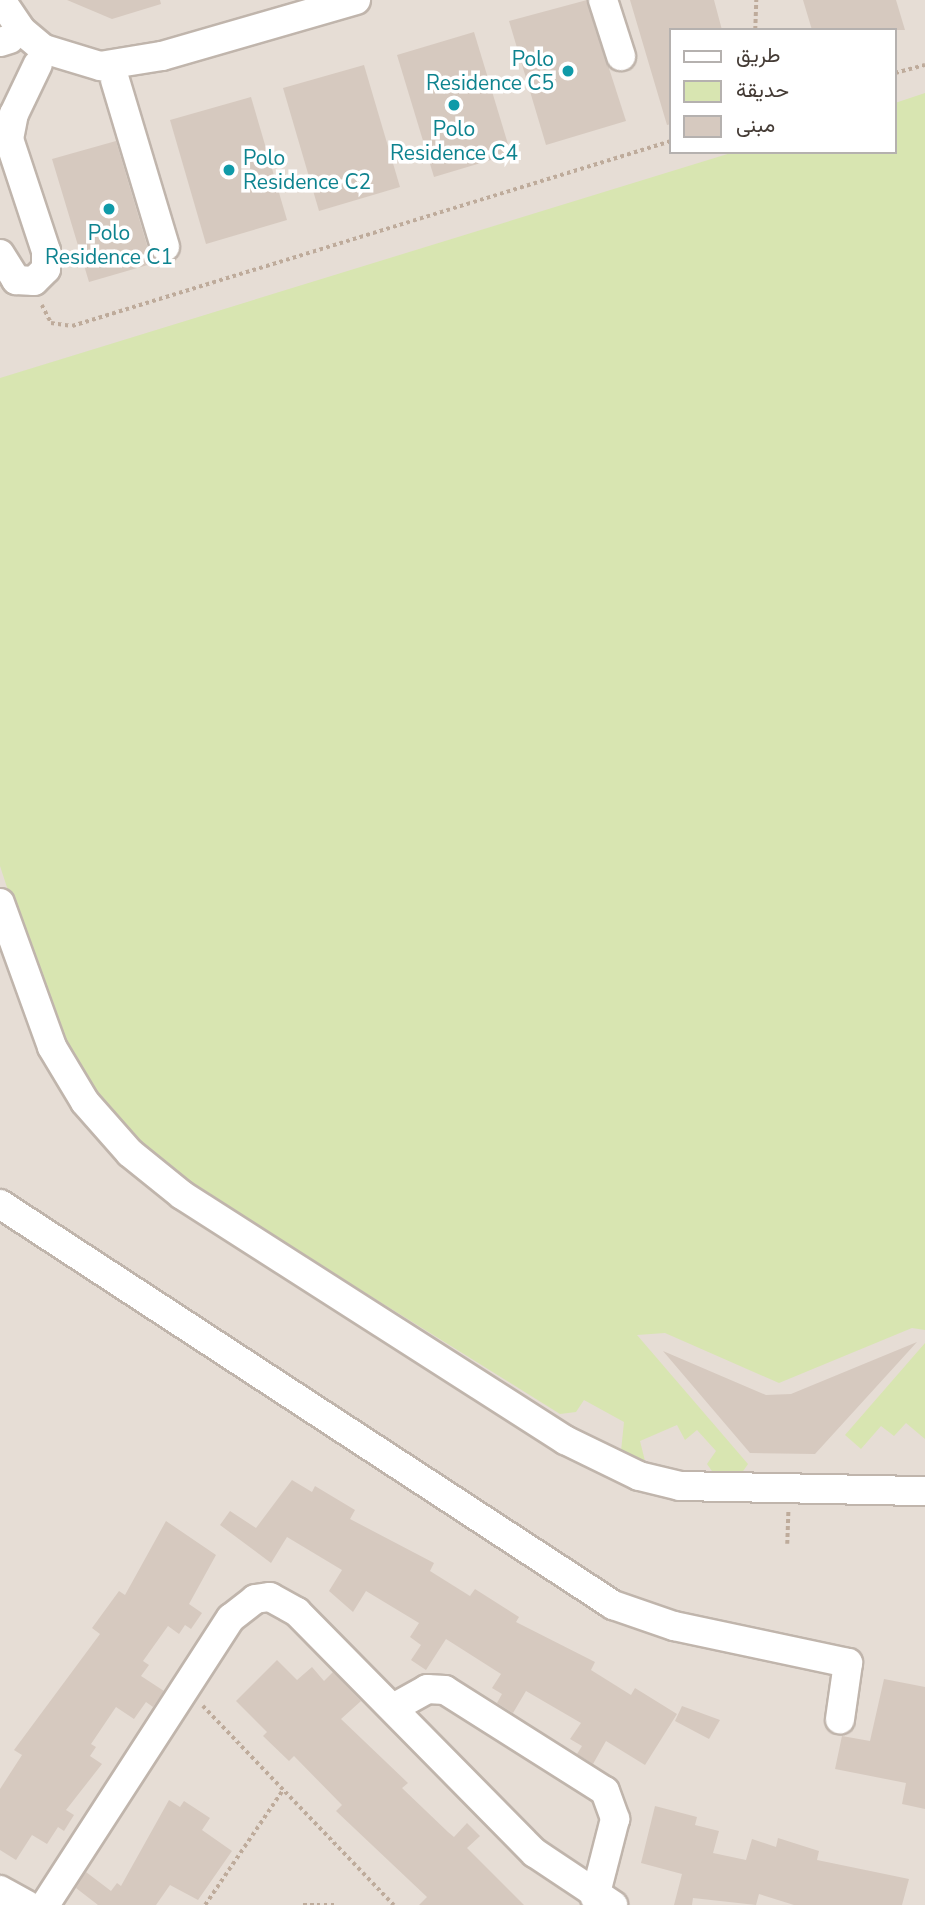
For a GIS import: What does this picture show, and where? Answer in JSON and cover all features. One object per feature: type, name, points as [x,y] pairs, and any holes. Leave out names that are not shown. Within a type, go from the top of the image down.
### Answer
[{"type":"street","points":[[1,0],[32,40],[86,65],[130,63],[214,42],[356,0]]},
{"type":"street","points":[[603,0],[621,56]]},
{"type":"street","points":[[3,34],[38,64],[83,81],[115,80],[214,42]]},
{"type":"street","points":[[0,254],[16,280],[34,281],[46,269],[46,251],[10,184],[10,126],[38,64]]},
{"type":"street","points":[[115,80],[165,247]]},
{"type":"street","points":[[0,904],[39,1018],[68,1075],[107,1128],[155,1175],[601,1460],[680,1486],[788,1491],[925,1491]]},
{"type":"street","points":[[0,1205],[613,1605],[674,1626],[848,1663],[840,1719]]},
{"type":"street","points":[[45,1905],[184,1686],[241,1606],[270,1597],[297,1612],[395,1707],[536,1853],[604,1901],[615,1819],[605,1791],[444,1690],[427,1689],[395,1707]]},
{"type":"street","points":[[0,1890],[27,1905]]},
{"type":"path","points":[[755,28],[757,0]]},
{"type":"path","points":[[897,72],[925,65]]},
{"type":"path","points":[[40,298],[51,323],[72,326],[670,141]]},
{"type":"path","points":[[787,1544],[788,1491]]},
{"type":"path","points":[[184,1686],[394,1905]]},
{"type":"path","points":[[205,1905],[283,1790]]},
{"type":"path","points":[[303,1905],[335,1905]]},
{"type":"shaded area","points":[[0,0],[925,0],[925,1905],[0,1905]]},
{"type":"green space","points":[[925,93],[925,1330],[912,1328],[779,1383],[665,1333],[637,1335],[748,1464],[739,1477],[714,1474],[707,1464],[716,1451],[697,1430],[685,1440],[677,1425],[640,1441],[645,1461],[621,1451],[624,1422],[584,1400],[576,1412],[560,1414],[181,1178],[143,1149],[95,1093],[43,997],[0,866],[0,378],[728,154],[897,154],[897,102]]},
{"type":"green space","points":[[925,1343],[925,1439],[906,1423],[894,1436],[881,1426],[861,1449],[845,1435]]},
{"type":"building","points":[[67,0],[160,0],[161,4],[112,19]]},
{"type":"building","name":"Polo Residence C5","points":[[587,0],[626,121],[546,145],[509,21]]},
{"type":"building","points":[[630,0],[714,0],[721,28],[670,28],[670,124],[667,125]]},
{"type":"building","points":[[803,0],[896,0],[905,30],[897,28],[811,28]]},
{"type":"building","name":"Polo Residence C4","points":[[474,32],[511,154],[434,177],[397,55]]},
{"type":"building","points":[[364,65],[400,187],[319,211],[283,88]]},
{"type":"building","name":"Polo Residence C2","points":[[251,97],[287,220],[206,244],[170,120]]},
{"type":"building","name":"Polo Residence C1","points":[[116,141],[149,252],[158,262],[89,282],[52,159]]},
{"type":"building","points":[[917,1342],[815,1454],[750,1453],[663,1351],[766,1395],[791,1394]]},
{"type":"building","points":[[292,1480],[312,1492],[315,1486],[355,1510],[350,1519],[434,1563],[430,1571],[470,1596],[475,1589],[519,1617],[516,1622],[595,1662],[591,1670],[631,1695],[635,1688],[677,1714],[645,1765],[606,1741],[593,1764],[577,1754],[582,1746],[570,1739],[581,1723],[526,1691],[513,1713],[497,1703],[502,1694],[492,1688],[501,1674],[446,1639],[426,1670],[411,1660],[421,1645],[410,1637],[419,1623],[366,1591],[353,1612],[329,1591],[342,1570],[287,1537],[271,1563],[220,1525],[230,1511],[256,1528]]},
{"type":"building","points":[[166,1521],[216,1555],[189,1604],[202,1613],[191,1629],[185,1625],[179,1634],[168,1626],[143,1661],[149,1665],[141,1676],[164,1691],[153,1707],[146,1702],[134,1719],[116,1707],[91,1744],[96,1747],[90,1756],[102,1764],[66,1810],[74,1815],[64,1831],[58,1827],[47,1844],[32,1835],[16,1860],[0,1850],[0,1789],[22,1755],[14,1750],[100,1634],[92,1628],[119,1591],[125,1595]]},
{"type":"building","points":[[277,1660],[297,1680],[312,1667],[324,1681],[333,1672],[361,1701],[341,1719],[408,1783],[402,1788],[448,1832],[454,1837],[467,1823],[480,1836],[467,1848],[524,1905],[419,1905],[427,1897],[336,1811],[342,1805],[294,1756],[289,1761],[263,1736],[267,1732],[236,1701]]},
{"type":"building","points":[[884,1679],[925,1687],[925,1809],[902,1804],[906,1783],[835,1769],[842,1736],[870,1741]]},
{"type":"building","points":[[682,1706],[720,1720],[709,1739],[675,1721]]},
{"type":"building","points":[[169,1800],[180,1807],[184,1801],[210,1818],[202,1830],[232,1851],[198,1900],[170,1885],[156,1905],[98,1905],[76,1888],[86,1872],[111,1891],[117,1883],[121,1886]]},
{"type":"building","points":[[655,1806],[697,1817],[695,1825],[719,1831],[713,1853],[746,1860],[752,1839],[776,1847],[778,1838],[819,1851],[817,1860],[909,1879],[902,1905],[794,1905],[759,1894],[756,1905],[693,1898],[692,1905],[674,1905],[682,1874],[641,1863]]},
{"type":"place","name":"Polo Residence C5","points":[[568,71]]},
{"type":"place","name":"Polo Residence C4","points":[[454,105]]},
{"type":"place","name":"Polo Residence C2","points":[[229,170]]},
{"type":"place","name":"Polo Residence C1","points":[[109,209]]}]
